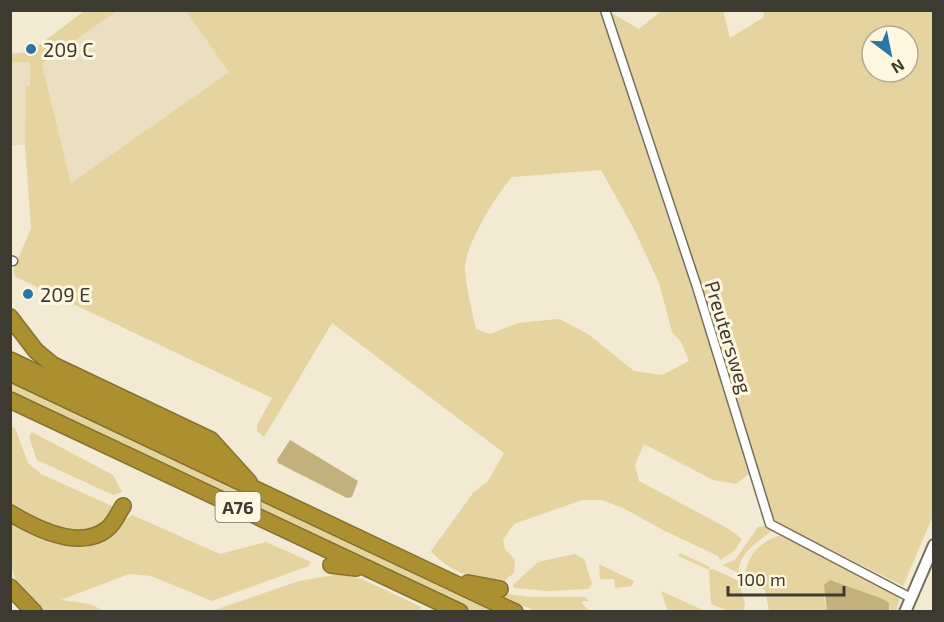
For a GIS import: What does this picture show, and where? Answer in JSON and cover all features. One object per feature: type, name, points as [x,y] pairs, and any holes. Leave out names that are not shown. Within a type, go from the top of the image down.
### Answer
[{"type":"highway","name":"A76","points":[[12,318],[36,351],[53,365],[211,440],[253,486]]},
{"type":"highway","name":"A76","points":[[10,360],[195,447],[231,460]]},
{"type":"highway","name":"A76","points":[[10,373],[253,486],[515,612]]},
{"type":"highway","name":"A76","points":[[10,400],[460,612]]},
{"type":"highway","points":[[10,513],[68,537],[84,538],[108,529],[123,506]]},
{"type":"highway","name":"A76","points":[[330,565],[374,571]]},
{"type":"highway","name":"A76","points":[[446,579],[500,589]]},
{"type":"highway","points":[[10,587],[34,612]]},
{"type":"street","name":"Preutersweg","points":[[605,10],[699,294],[770,524],[910,598]]},
{"type":"street","points":[[905,612],[933,545]]},
{"type":"shaded area","points":[[186,10],[229,72],[71,183],[42,64],[117,11]]},
{"type":"shaded area","points":[[606,10],[639,29],[661,11],[723,10],[730,38],[764,17],[763,11],[933,11],[933,516],[903,586],[773,521],[750,473],[736,484],[713,480],[644,444],[635,465],[639,481],[729,529],[742,539],[734,551],[720,560],[718,556],[623,508],[602,500],[582,500],[514,524],[503,540],[505,549],[515,560],[514,573],[504,581],[484,580],[464,574],[445,564],[431,551],[473,493],[488,481],[504,453],[332,323],[264,437],[257,431],[258,423],[272,398],[16,277],[13,271],[31,228],[25,145],[26,87],[30,86],[30,62],[11,62],[11,54],[30,52],[84,11],[117,11],[42,64],[71,183],[229,72],[186,11]],"holes":[[[601,170],[634,229],[659,283],[672,332],[681,342],[689,361],[662,375],[634,371],[588,334],[559,319],[518,323],[490,334],[476,329],[467,284],[466,259],[482,221],[512,177]]]},
{"type":"shaded area","points":[[11,62],[30,62],[30,87],[26,87],[25,145],[11,145]]},
{"type":"shaded area","points":[[11,379],[504,611],[472,611],[11,395]]},
{"type":"shaded area","points":[[10,426],[15,428],[28,463],[41,474],[114,507],[109,519],[96,529],[79,536],[11,510]]},
{"type":"shaded area","points":[[32,432],[113,475],[122,492],[113,495],[37,460],[29,437]]},
{"type":"shaded area","points":[[290,440],[358,481],[352,497],[347,498],[278,463],[277,460]]},
{"type":"shaded area","points":[[132,515],[220,554],[266,542],[311,562],[309,566],[212,601],[151,576],[129,574],[61,600],[90,604],[106,612],[44,611],[22,592],[16,582],[11,559],[11,519],[89,544],[101,541]]},
{"type":"shaded area","points":[[766,526],[773,530],[756,543],[742,559],[739,573],[722,565],[735,560],[758,527]]},
{"type":"shaded area","points":[[782,535],[844,565],[900,598],[896,611],[889,611],[890,609],[835,581],[824,596],[827,611],[769,611],[765,590],[746,582],[745,574],[754,552],[767,541]]},
{"type":"shaded area","points":[[680,553],[710,567],[709,570],[678,556]]},
{"type":"shaded area","points":[[575,554],[584,559],[592,584],[588,589],[549,591],[514,588],[513,585],[538,562]]},
{"type":"shaded area","points":[[599,564],[634,581],[632,586],[615,588],[614,579],[600,579]]},
{"type":"shaded area","points":[[713,569],[739,581],[745,604],[744,611],[728,611],[711,604],[709,570]]},
{"type":"shaded area","points":[[340,574],[362,579],[421,607],[420,611],[212,611],[299,581]]},
{"type":"shaded area","points":[[830,580],[883,599],[889,603],[889,611],[827,611],[824,585]]},
{"type":"shaded area","points":[[661,591],[705,611],[668,611]]},
{"type":"shaded area","points":[[494,592],[530,597],[585,597],[589,601],[583,601],[582,604],[590,611],[535,611]]},
{"type":"place","name":"209 C","points":[[31,49]]},
{"type":"place","name":"209 E","points":[[28,294]]}]
